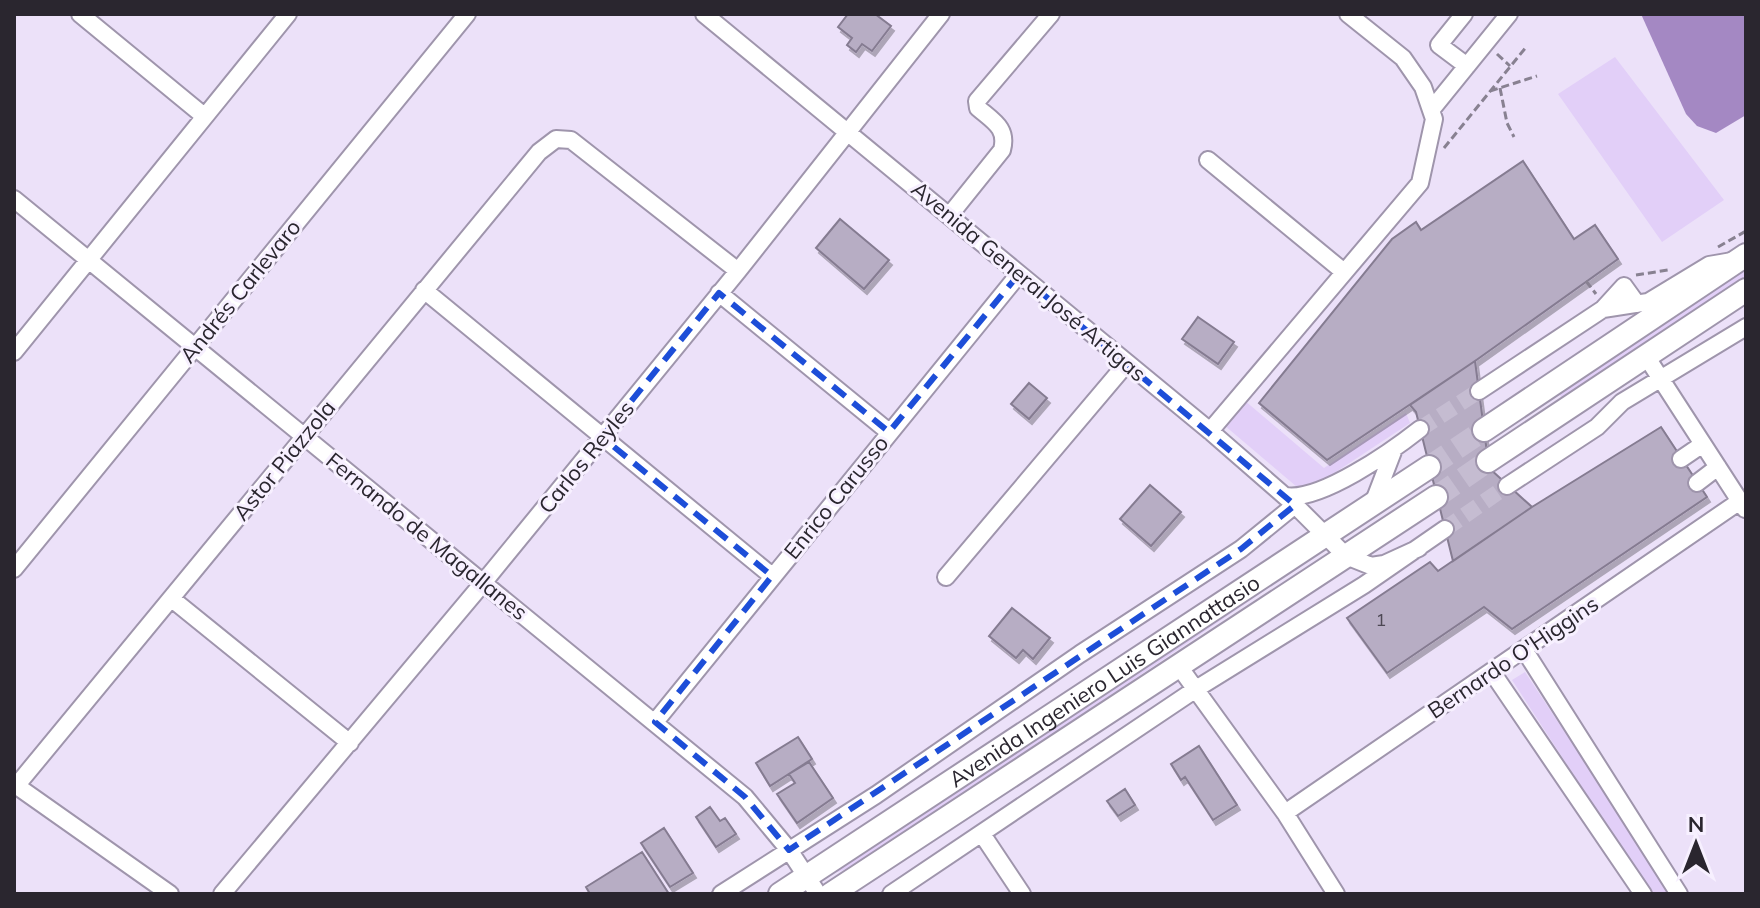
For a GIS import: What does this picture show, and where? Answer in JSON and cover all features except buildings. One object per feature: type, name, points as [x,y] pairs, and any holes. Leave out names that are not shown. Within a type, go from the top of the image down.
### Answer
[{"type":"main road","points":[[1484,430],[1742,258]]},
{"type":"main road","points":[[1488,461],[1746,290]]},
{"type":"main road","name":"Avenida Ingeniero Luis Giannattasio","points":[[780,894],[812,885],[906,811],[1429,467]]},
{"type":"main road","name":"Avenida Ingeniero Luis Giannattasio","points":[[831,894],[1436,497]]},
{"type":"street","points":[[80,14],[204,116]]},
{"type":"street","points":[[14,352],[288,14]]},
{"type":"street","name":"Andrés Carlevaro","points":[[14,569],[467,14]]},
{"type":"street","name":"Avenida General José Artigas","points":[[704,14],[1210,431],[1325,533],[1346,556]]},
{"type":"street","name":"Carlos Reyles","points":[[222,894],[483,583],[738,271],[941,14]]},
{"type":"street","points":[[949,216],[1002,150],[1005,140],[1001,128],[978,108],[977,101],[1051,14]]},
{"type":"street","points":[[1348,14],[1403,58],[1423,87],[1433,114]]},
{"type":"street","points":[[1464,14],[1439,45],[1467,66]]},
{"type":"street","points":[[1210,431],[1420,183],[1433,114],[1509,14]]},
{"type":"street","name":"Astor Piazzola","points":[[15,784],[172,599],[539,152],[556,139],[571,140],[738,271]]},
{"type":"street","points":[[1208,160],[1344,272]]},
{"type":"street","name":"Fernando de Magallanes","points":[[14,199],[745,797],[789,850],[812,885]]},
{"type":"street","points":[[1479,391],[1600,302],[1648,302],[1709,265],[1742,258]]},
{"type":"street","name":"Enrico Carusso","points":[[655,722],[1019,274]]},
{"type":"street","points":[[424,290],[772,576]]},
{"type":"street","points":[[719,293],[889,432]]},
{"type":"street","points":[[1507,486],[1597,427],[1622,402],[1746,327]]},
{"type":"street","points":[[1646,356],[1743,506]]},
{"type":"street","points":[[946,577],[1127,363]]},
{"type":"street","points":[[1290,501],[1308,496],[1394,449],[1420,429]]},
{"type":"street","points":[[1681,459],[1703,444]]},
{"type":"street","points":[[1374,501],[1394,449]]},
{"type":"street","points":[[1697,483],[1718,467]]},
{"type":"street","name":"Avenida Ingeniero Luis Giannattasio","points":[[721,894],[876,795],[1080,654],[1241,549],[1290,501]]},
{"type":"street","name":"Bernardo O'Higgins","points":[[1285,813],[1743,506]]},
{"type":"street","points":[[891,894],[1196,689],[1364,585],[1445,529]]},
{"type":"street","points":[[1346,556],[1371,566],[1384,564],[1419,548]]},
{"type":"street","points":[[172,599],[350,743]]},
{"type":"street","points":[[1525,651],[1679,894]]},
{"type":"street","points":[[1178,665],[1285,813],[1336,894]]},
{"type":"street","points":[[1492,672],[1643,894]]},
{"type":"street","points":[[15,784],[170,894]]},
{"type":"street","points":[[876,795],[906,811]]},
{"type":"street","points":[[982,834],[1022,894]]},
{"type":"path","points":[[1485,43],[1510,66]]},
{"type":"path","points":[[1436,157],[1527,46]]},
{"type":"path","points":[[1490,91],[1537,76]]},
{"type":"path","points":[[1500,88],[1507,123],[1514,137]]},
{"type":"path","points":[[1711,251],[1746,231]]},
{"type":"path","points":[[1625,277],[1675,269]]},
{"type":"path","points":[[1586,281],[1600,302]]},
{"type":"highlighted area","points":[[1019,274],[1295,505],[1241,549],[789,850],[745,797],[655,722],[772,576],[602,437],[719,293],[889,432]]},
{"type":"shaded area","points":[[1641,14],[1746,14],[1746,115],[1716,133],[1697,126],[1686,114]]},
{"type":"shaded area","points":[[1615,57],[1724,200],[1662,242],[1558,94]]},
{"type":"shaded area","points":[[1746,266],[1746,280],[1563,401],[1559,393]]},
{"type":"shaded area","points":[[1244,400],[1324,468],[1406,413],[1410,423],[1304,493],[1224,425]]},
{"type":"shaded area","points":[[1311,552],[1314,557],[893,843],[839,872],[832,873],[830,870]]},
{"type":"shaded area","points":[[1525,672],[1672,894],[1651,894],[1512,680]]},
{"type":"tunnel","points":[[1420,429],[1479,391]]},
{"type":"tunnel","points":[[1429,467],[1484,430]]},
{"type":"tunnel","points":[[1436,497],[1488,461]]},
{"type":"tunnel","points":[[1445,529],[1507,486]]}]
